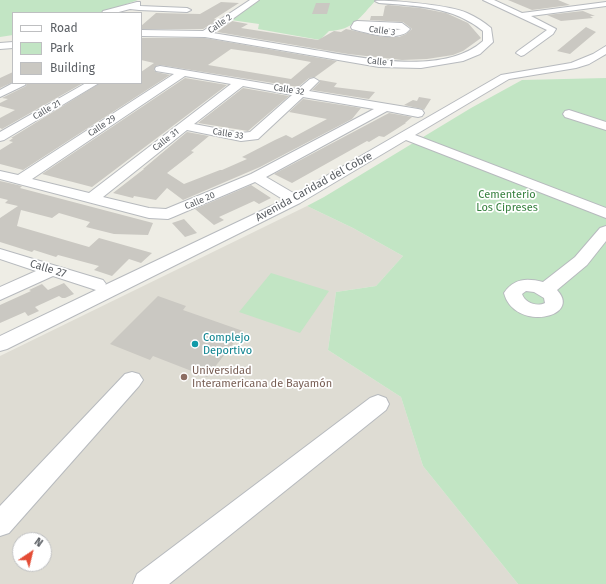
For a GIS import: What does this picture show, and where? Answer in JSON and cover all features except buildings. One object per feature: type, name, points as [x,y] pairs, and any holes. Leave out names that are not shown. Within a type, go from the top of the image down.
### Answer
[{"type":"street","name":"Calle 2","points":[[205,34],[255,0]]},
{"type":"street","points":[[487,0],[552,29],[521,53]]},
{"type":"street","points":[[598,0],[606,4]]},
{"type":"street","points":[[543,2],[562,10]]},
{"type":"street","points":[[523,16],[606,4]]},
{"type":"street","name":"Calle 1","points":[[142,33],[205,34],[379,64],[421,65],[459,59],[477,52],[488,42],[488,30],[478,20],[459,12],[435,6],[375,5]]},
{"type":"street","points":[[356,26],[375,5]]},
{"type":"street","points":[[111,12],[132,8],[187,10]]},
{"type":"street","points":[[0,46],[12,45]]},
{"type":"street","name":"Avenida Caridad del Cobre","points":[[0,344],[295,200],[506,78],[515,74],[572,65],[599,57],[606,49]]},
{"type":"street","name":"Calle 32","points":[[160,69],[418,113]]},
{"type":"street","name":"Calle 29","points":[[21,180],[183,73]]},
{"type":"street","points":[[302,92],[314,81]]},
{"type":"street","name":"Calle 31","points":[[92,198],[240,82]]},
{"type":"street","points":[[0,94],[19,84]]},
{"type":"street","name":"Calle 21","points":[[0,137],[92,84]]},
{"type":"street","name":"Calle 33","points":[[184,126],[241,137],[254,136],[302,92]]},
{"type":"street","name":"Calle 20","points":[[0,175],[149,213],[168,214],[256,177],[386,107]]},
{"type":"street","points":[[569,114],[606,126]]},
{"type":"street","points":[[406,136],[606,213]]},
{"type":"street","points":[[256,177],[295,200]]},
{"type":"street","points":[[545,290],[581,261],[606,231]]},
{"type":"street","name":"Calle 27","points":[[0,254],[97,284]]},
{"type":"street","points":[[0,294],[52,270]]},
{"type":"street","points":[[0,524],[132,380]]},
{"type":"street","points":[[147,584],[378,404]]},
{"type":"shaded area","name":"Universidad Interamericana de Bayamón","points":[[307,206],[353,228],[403,256],[376,286],[336,292],[328,350],[401,397],[423,466],[518,584],[0,584],[0,356]]},
{"type":"green space","points":[[0,0],[138,0],[103,12],[12,12],[12,35],[0,37]]},
{"type":"green space","points":[[260,0],[376,0],[356,22],[345,28],[329,31],[320,40],[258,29],[259,24],[231,20]]},
{"type":"green space","name":"Cementerio Los Cipreses","points":[[606,78],[606,584],[518,584],[423,466],[401,397],[328,350],[336,292],[376,286],[403,256],[353,228],[307,206],[471,108],[522,80]]},
{"type":"green space","points":[[271,273],[329,291],[300,333],[239,312]]},
{"type":"place","name":"Complejo Deportivo","points":[[195,344]]},
{"type":"place","name":"Universidad Interamericana de Bayamón","points":[[184,377]]}]
